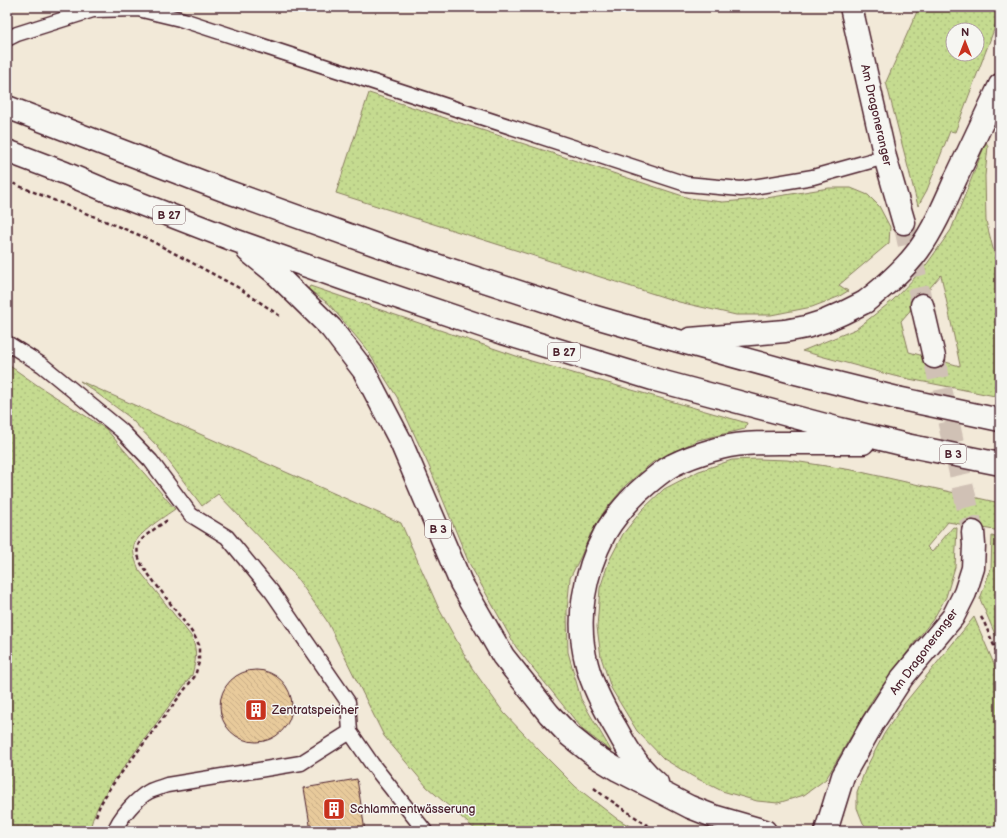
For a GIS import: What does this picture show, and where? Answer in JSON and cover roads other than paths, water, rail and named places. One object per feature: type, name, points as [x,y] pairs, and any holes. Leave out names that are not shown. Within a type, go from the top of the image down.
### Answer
[{"type":"main road","name":"Am Dragoneranger","points":[[851,7],[885,157],[904,223]]},
{"type":"main road","points":[[675,340],[785,331],[806,327],[843,314],[865,302],[893,278],[918,251],[945,205],[956,178],[1000,85]]},
{"type":"main road","points":[[7,107],[226,191],[396,252],[592,316],[792,372],[897,398],[1000,420]]},
{"type":"main road","name":"B 27","points":[[7,151],[234,240],[503,333],[606,365],[747,405],[904,444]]},
{"type":"main road","name":"B 3","points":[[234,240],[274,272],[331,328],[364,371],[400,440],[461,583],[503,656],[549,714],[570,736],[595,756],[618,770],[690,807],[713,816],[765,831]]},
{"type":"main road","points":[[922,305],[934,357]]},
{"type":"main road","name":"B 3","points":[[667,795],[640,766],[626,746],[597,694],[583,651],[581,620],[582,605],[594,558],[606,532],[641,489],[655,477],[672,466],[714,450],[752,444],[904,444],[1000,464]]},
{"type":"main road","name":"Am Dragoneranger","points":[[826,831],[843,776],[873,723],[902,678],[952,618],[965,593],[973,568],[973,532]]},
{"type":"lane","points":[[7,39],[17,34],[93,10],[138,9],[180,19],[686,184],[741,189],[813,177],[885,157]]},
{"type":"lane","points":[[7,343],[42,366],[121,430],[151,462],[191,515],[227,537],[272,592],[348,702],[350,732],[372,764],[426,831]]},
{"type":"lane","points":[[115,831],[135,802],[149,792],[167,785],[301,763],[350,732]]},
{"type":"tunnel","points":[[904,223],[922,305]]},
{"type":"tunnel","points":[[934,357],[973,532]]},
{"type":"place","name":"Zentratspeicher","points":[[256,710]]},
{"type":"place","name":"Schlammentwässerung","points":[[334,809]]}]
